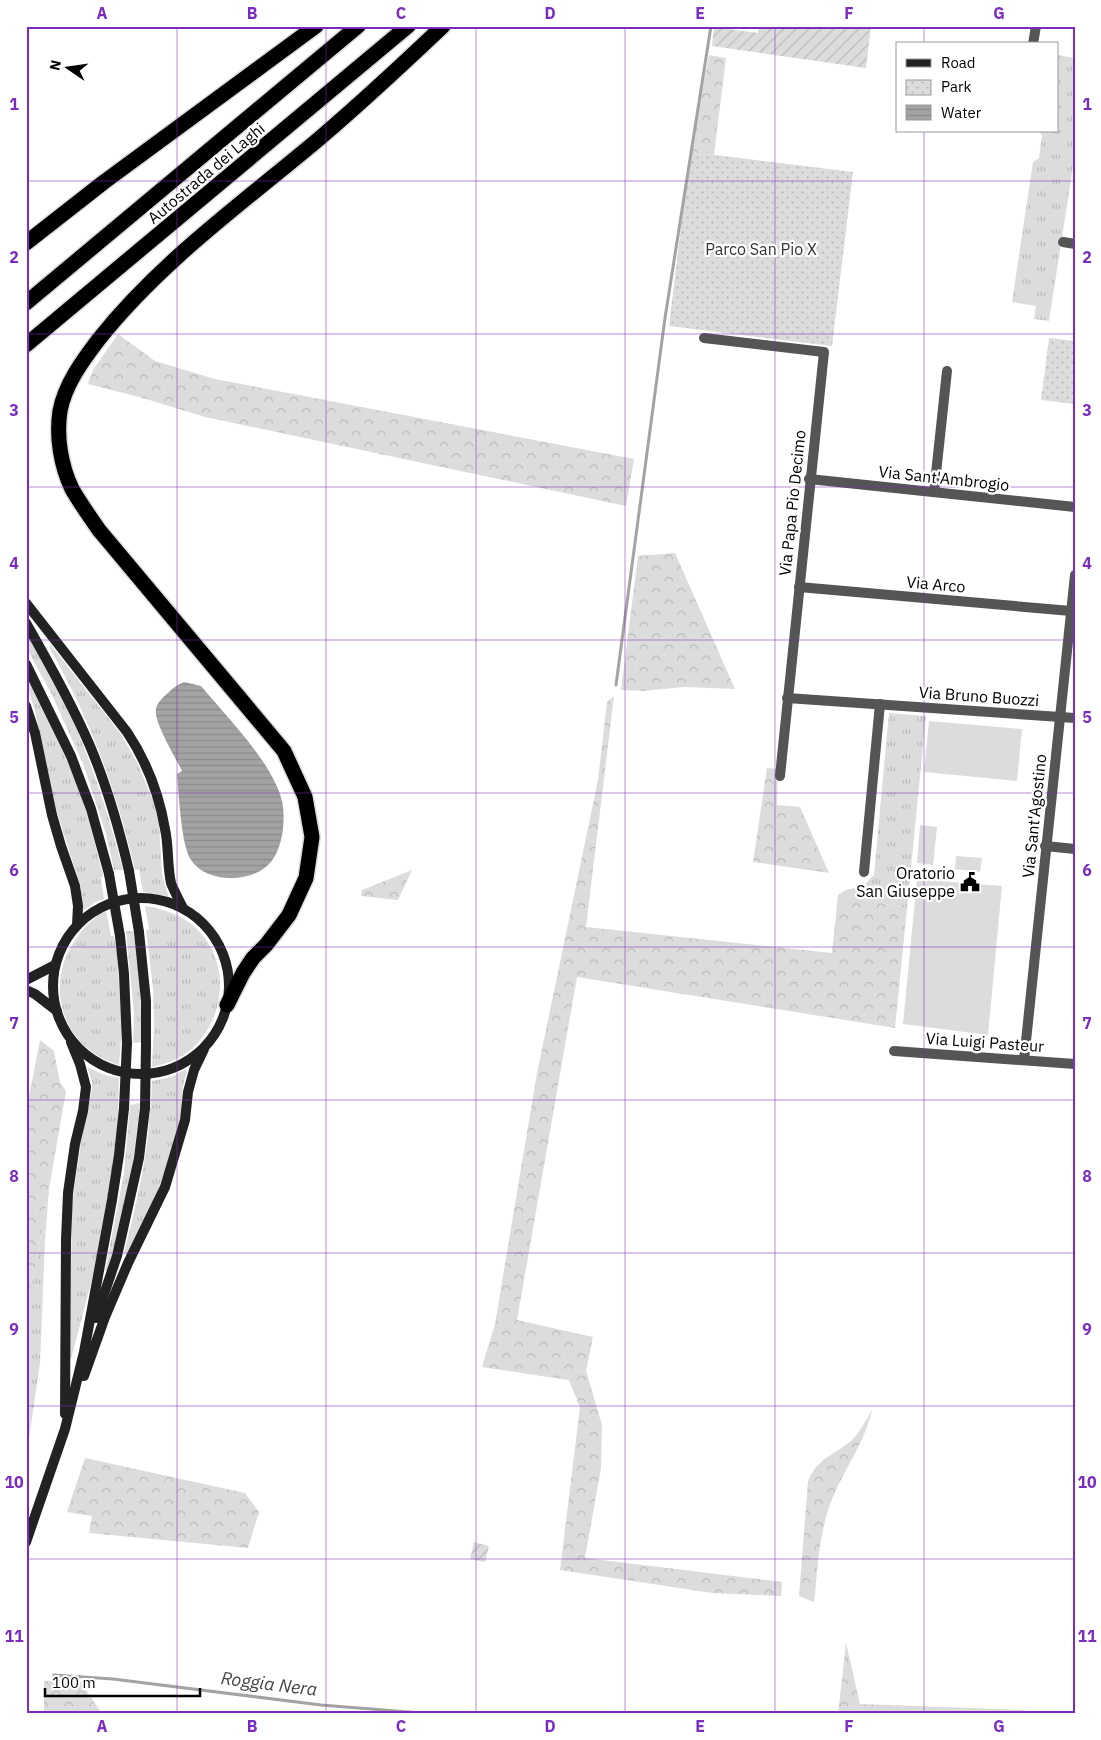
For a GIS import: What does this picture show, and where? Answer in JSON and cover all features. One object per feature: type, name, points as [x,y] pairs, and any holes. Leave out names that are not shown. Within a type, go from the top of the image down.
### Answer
[{"type":"highway","points":[[26,243],[104,182],[316,26]]},
{"type":"highway","name":"Autostrada dei Laghi","points":[[26,303],[358,26]]},
{"type":"highway","name":"Autostrada dei Laghi","points":[[26,345],[408,26]]},
{"type":"highway","points":[[227,1005],[253,958],[266,945],[289,915],[306,878],[312,837],[305,797],[284,751],[99,530],[72,488],[62,458],[58,435],[60,410],[69,385],[83,360],[136,295],[186,249],[333,126],[443,26]]},
{"type":"main road","points":[[26,603],[127,732],[141,753],[158,792],[166,831],[168,864],[172,884],[183,908]]},
{"type":"main road","points":[[26,623],[48,660],[90,747],[111,804],[129,871],[139,932],[146,1001],[145,1108],[138,1158],[117,1256],[84,1352]]},
{"type":"main road","points":[[26,664],[72,756],[91,809],[109,874],[120,936],[124,974],[127,1043],[124,1108],[114,1191],[84,1352],[65,1429]]},
{"type":"main road","points":[[26,706],[35,733],[52,815],[75,886],[78,906],[77,925]]},
{"type":"main road","points":[[26,1542],[105,1317],[165,1187],[185,1120],[188,1092],[192,1077],[206,1046],[219,1027],[227,1005],[229,982],[225,960],[216,939],[201,921],[183,908],[161,900],[138,897],[116,901],[95,910],[77,925],[64,944],[56,965],[53,988],[57,1011],[80,1064],[86,1087],[84,1111],[75,1144],[68,1193],[65,1429]]},
{"type":"main road","points":[[26,980],[56,965]]},
{"type":"main road","points":[[26,990],[35,994],[57,1011]]},
{"type":"main road","points":[[66,1032],[81,1050],[100,1064],[121,1072],[144,1074],[167,1070],[188,1060],[206,1046]]},
{"type":"street","points":[[1034,42],[1036,26]]},
{"type":"street","points":[[1064,242],[1075,244]]},
{"type":"street","name":"Via Papa Pio Decimo","points":[[704,338],[824,352],[809,479],[780,776]]},
{"type":"street","points":[[934,492],[947,371]]},
{"type":"street","name":"Via Sant'Ambrogio","points":[[809,479],[1075,507]]},
{"type":"street","name":"Via Sant'Agostino","points":[[1024,1060],[1075,575]]},
{"type":"street","name":"Via Arco","points":[[799,587],[1071,610]]},
{"type":"street","name":"Via Bruno Buozzi","points":[[787,698],[1075,718]]},
{"type":"street","points":[[864,872],[880,704]]},
{"type":"street","points":[[1045,846],[1075,849]]},
{"type":"street","name":"Via Luigi Pasteur","points":[[894,1051],[1075,1064]]},
{"type":"green space","points":[[759,26],[871,26],[866,68],[712,46],[714,27],[758,33]]},
{"type":"green space","points":[[709,55],[726,58],[714,155],[690,152]]},
{"type":"green space","points":[[1058,55],[1075,58],[1075,154],[1049,321],[1034,319],[1036,306],[1012,302],[1033,162],[1039,158],[1042,135],[1039,132],[1058,132]]},
{"type":"green space","name":"Parco San Pio X","points":[[690,152],[853,172],[832,346],[669,326]]},
{"type":"green space","points":[[118,334],[155,361],[215,379],[634,459],[626,506],[205,417],[88,384],[93,370]]},
{"type":"green space","points":[[1049,338],[1075,341],[1075,404],[1041,400]]},
{"type":"green space","points":[[675,553],[735,689],[684,687],[643,691],[621,690],[638,556]]},
{"type":"green space","points":[[26,633],[60,691],[82,741],[111,826],[123,870],[114,870],[106,834],[84,766],[52,695],[26,647]]},
{"type":"green space","points":[[50,644],[120,733],[137,762],[153,800],[159,824],[162,873],[168,896],[143,892],[139,869],[135,870],[120,812],[101,756],[78,702],[50,649]]},
{"type":"green space","points":[[26,672],[55,729],[75,779],[91,827],[103,876],[101,878],[104,899],[82,911],[81,888],[56,809],[35,711],[26,682]]},
{"type":"green space","points":[[614,696],[586,927],[832,953],[838,895],[907,908],[895,1028],[577,977],[517,1320],[593,1337],[586,1371],[602,1425],[601,1468],[585,1558],[782,1582],[781,1596],[712,1593],[560,1570],[580,1407],[569,1380],[482,1367],[495,1324],[537,1073],[598,780],[607,702]]},
{"type":"green space","points":[[889,713],[926,716],[907,908],[838,895],[848,889],[861,888],[874,875]]},
{"type":"green space","points":[[929,721],[1022,729],[1017,781],[924,772]]},
{"type":"green space","points":[[767,768],[778,769],[777,805],[800,807],[829,873],[753,862]]},
{"type":"green space","points":[[920,825],[937,827],[933,865],[917,863]]},
{"type":"green space","points":[[956,856],[982,858],[980,872],[955,869]]},
{"type":"green space","points":[[412,870],[398,900],[361,896],[362,890]]},
{"type":"green space","points":[[917,879],[1002,886],[988,1035],[903,1024]]},
{"type":"green space","points":[[145,906],[173,913],[192,924],[208,943],[216,959],[220,977],[220,994],[209,1028],[185,1054],[177,1059],[152,1067],[153,989],[146,930],[149,929]]},
{"type":"green space","points":[[106,911],[111,936],[114,936],[117,954],[122,1028],[119,1065],[99,1057],[83,1044],[71,1029],[63,1012],[60,993],[61,974],[67,954],[84,929],[94,918]]},
{"type":"green space","points":[[126,931],[134,931],[140,985],[142,1042],[133,1043],[134,1013]]},
{"type":"green space","points":[[40,1040],[54,1051],[60,1082],[66,1091],[34,1275],[26,1303],[26,1112]]},
{"type":"green space","points":[[87,1067],[105,1075],[119,1078],[117,1145],[94,1272],[71,1359],[72,1204],[81,1143],[92,1089],[92,1082]]},
{"type":"green space","points":[[186,1069],[180,1116],[170,1157],[129,1255],[124,1253],[144,1163],[151,1108],[152,1081],[171,1077]]},
{"type":"green space","points":[[140,1103],[134,1156],[109,1272],[105,1271],[124,1173],[130,1105]]},
{"type":"green space","points":[[49,1188],[40,1363],[28,1445],[26,1445],[26,1303],[34,1275]]},
{"type":"green space","points":[[872,1410],[864,1434],[828,1509],[820,1549],[814,1602],[799,1596],[808,1481],[822,1461],[855,1437]]},
{"type":"green space","points":[[85,1458],[245,1493],[259,1512],[248,1548],[89,1533],[92,1516],[67,1512]]},
{"type":"green space","points":[[474,1542],[489,1546],[485,1562],[470,1559]]},
{"type":"green space","points":[[846,1643],[860,1704],[1023,1710],[1035,1714],[838,1714]]},
{"type":"green space","points":[[79,1679],[102,1714],[44,1714],[44,1681]]},
{"type":"water","points":[[184,682],[201,686],[248,740],[277,786],[282,801],[284,817],[282,835],[277,853],[267,866],[259,872],[239,878],[217,876],[198,868],[188,853],[181,819],[177,774],[182,771],[161,730],[156,715],[156,709],[160,700],[173,688]]},
{"type":"waterway","points":[[616,685],[665,318],[711,26]]},
{"type":"waterway","name":"Roggia Nera","points":[[54,1675],[113,1679],[321,1705],[421,1713]]},
{"type":"place","name":"Oratorio San Giuseppe","points":[[970,882]]}]
